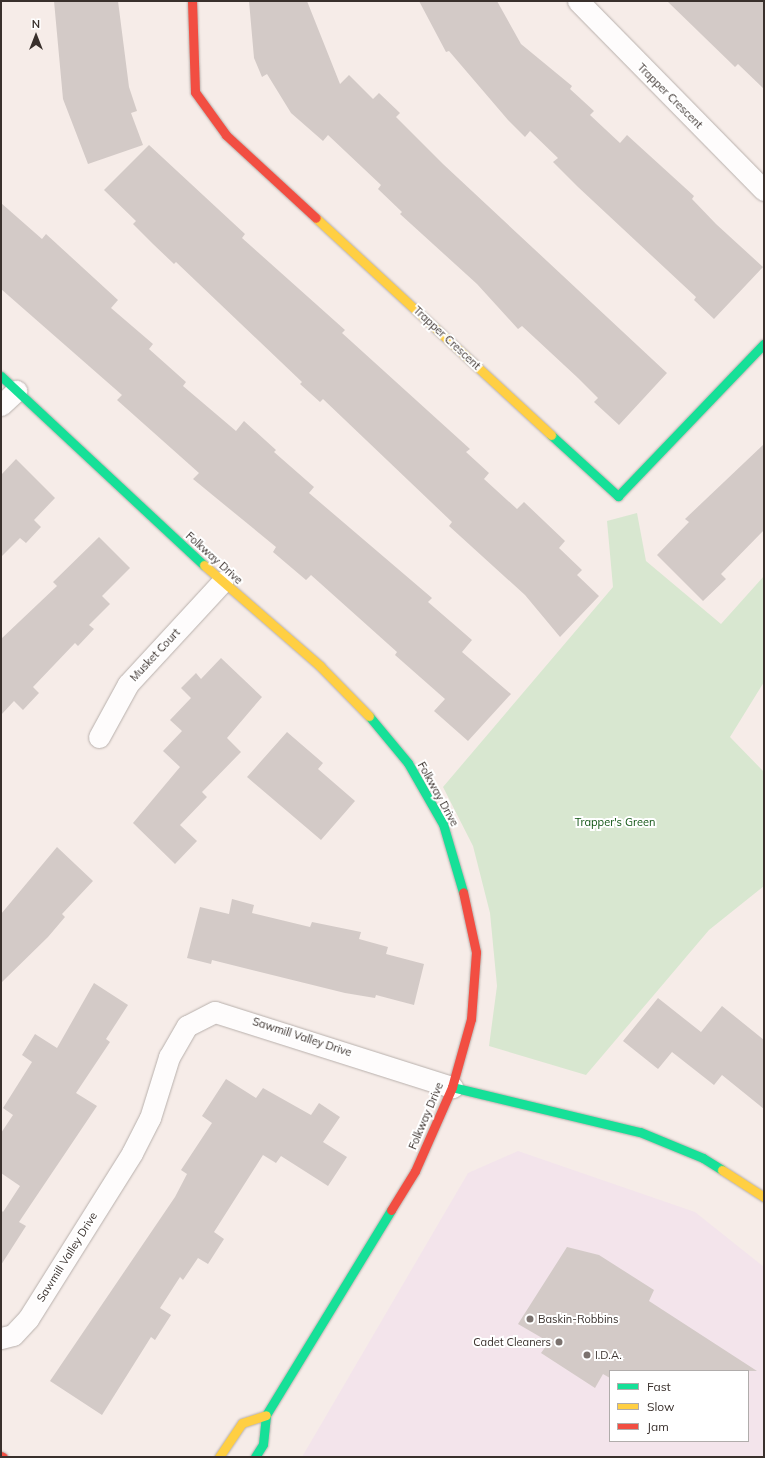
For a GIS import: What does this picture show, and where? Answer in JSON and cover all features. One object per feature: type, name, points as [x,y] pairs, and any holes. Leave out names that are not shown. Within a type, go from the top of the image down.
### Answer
[{"type":"street","name":"Trapper Crescent","points":[[192,1],[194,92],[226,135],[618,496],[764,344]]},
{"type":"street","name":"Trapper Crescent","points":[[578,1],[764,190]]},
{"type":"street","name":"Folkway Drive","points":[[1,376],[222,582],[320,666],[383,730],[408,763],[443,824],[452,849],[476,952],[471,1019],[452,1087],[415,1171],[266,1415],[263,1444],[255,1457]]},
{"type":"street","points":[[1,405],[16,391]]},
{"type":"street","name":"Musket Court","points":[[99,737],[128,684],[222,582]]},
{"type":"street","name":"Sawmill Valley Drive","points":[[1,1338],[13,1335],[28,1319],[132,1153],[150,1118],[169,1057],[187,1026],[216,1012],[452,1087],[640,1132],[703,1158],[764,1196]]},
{"type":"street","points":[[219,1457],[242,1423],[266,1415]]},
{"type":"shaded area","points":[[518,1151],[695,1212],[764,1267],[764,1457],[302,1457],[468,1173]]},
{"type":"green space","name":"Trapper's Green","points":[[637,513],[646,561],[721,624],[764,576],[764,682],[730,737],[764,772],[764,886],[709,930],[586,1075],[489,1046],[497,986],[490,913],[473,846],[443,787],[613,587],[607,521]]},
{"type":"building","points":[[54,1],[118,1],[129,87],[137,111],[131,113],[143,145],[88,164],[63,99]]},
{"type":"building","points":[[249,1],[307,1],[340,84],[349,75],[373,99],[379,93],[400,113],[396,117],[443,164],[667,373],[619,425],[594,402],[598,398],[578,378],[522,326],[518,329],[477,284],[400,214],[402,212],[378,189],[381,185],[328,135],[323,141],[291,113],[267,74],[262,77],[254,58]]},
{"type":"building","points":[[419,1],[497,1],[521,44],[572,86],[570,89],[594,111],[590,115],[620,143],[627,135],[694,196],[692,199],[716,224],[763,267],[714,319],[694,300],[696,297],[553,162],[558,158],[530,131],[525,137],[508,120],[449,51],[446,52]]},
{"type":"building","points":[[667,1],[764,1],[764,89],[738,64],[735,67]]},
{"type":"building","points":[[149,145],[245,234],[242,238],[345,330],[342,333],[470,449],[466,452],[489,473],[484,479],[517,509],[524,502],[565,541],[559,548],[582,570],[577,575],[599,596],[560,637],[525,595],[449,526],[452,522],[323,399],[320,402],[300,384],[302,382],[176,262],[174,264],[153,244],[133,224],[136,221],[104,190]]},
{"type":"building","points":[[1,203],[42,239],[46,234],[118,300],[111,308],[153,344],[149,349],[186,382],[183,386],[236,431],[244,421],[276,450],[274,452],[314,487],[309,493],[432,598],[428,602],[472,640],[462,652],[511,694],[468,741],[434,711],[445,699],[395,655],[397,652],[311,575],[306,580],[273,552],[276,547],[193,479],[199,473],[117,400],[122,395],[1,289]]},
{"type":"building","points":[[764,444],[764,530],[721,574],[726,579],[703,601],[657,555],[689,522],[685,519]]},
{"type":"building","points":[[16,459],[55,498],[34,520],[41,527],[26,543],[20,538],[1,557],[1,475]]},
{"type":"building","points":[[99,537],[130,568],[102,596],[110,604],[89,625],[94,629],[78,646],[75,643],[33,687],[39,693],[23,710],[14,701],[1,715],[1,639],[57,586],[53,582]]},
{"type":"building","points":[[221,658],[262,697],[227,738],[241,752],[202,792],[207,797],[180,825],[197,841],[175,864],[133,823],[180,767],[163,751],[182,731],[170,720],[191,698],[181,688],[196,673],[201,679]]},
{"type":"building","points":[[287,732],[323,763],[318,769],[355,801],[321,840],[247,777]]},
{"type":"building","points":[[57,847],[93,881],[62,914],[65,917],[48,937],[1,983],[1,914]]},
{"type":"building","points":[[232,899],[254,905],[252,913],[310,927],[312,922],[361,932],[359,939],[388,947],[386,954],[424,964],[414,1005],[376,995],[375,998],[345,993],[212,960],[211,964],[187,958],[200,907],[229,914]]},
{"type":"building","points":[[94,983],[128,1005],[106,1039],[110,1042],[76,1093],[97,1106],[19,1222],[26,1226],[1,1265],[1,1210],[3,1212],[20,1186],[1,1173],[1,1133],[13,1115],[3,1108],[32,1062],[22,1055],[35,1034],[57,1048]]},
{"type":"building","points":[[658,998],[701,1032],[722,1006],[764,1040],[764,1109],[722,1075],[714,1085],[672,1052],[658,1069],[623,1041]]},
{"type":"building","points":[[226,1079],[256,1098],[263,1088],[311,1115],[319,1103],[340,1117],[323,1142],[347,1157],[328,1186],[281,1156],[276,1163],[263,1155],[214,1232],[224,1239],[208,1264],[198,1258],[183,1280],[180,1277],[160,1308],[171,1315],[155,1340],[151,1337],[102,1415],[50,1381],[175,1197],[187,1174],[181,1170],[212,1123],[202,1116]]},
{"type":"building","points":[[567,1247],[599,1255],[654,1290],[649,1301],[757,1371],[609,1370],[609,1377],[603,1374],[595,1388],[541,1353],[549,1342],[518,1324]]},
{"type":"traffic: fast","points":[[551,435],[618,496],[764,344]]},
{"type":"traffic: fast","points":[[1,376],[204,565]]},
{"type":"traffic: fast","points":[[369,716],[408,763],[443,824],[463,892]]},
{"type":"traffic: fast","points":[[452,1087],[640,1132],[703,1158],[722,1170]]},
{"type":"traffic: fast","points":[[255,1457],[263,1444],[266,1415],[391,1210]]},
{"type":"traffic: slow","points":[[316,218],[551,435]]},
{"type":"traffic: slow","points":[[204,565],[320,666],[369,716]]},
{"type":"traffic: slow","points":[[722,1170],[764,1197]]},
{"type":"traffic: slow","points":[[219,1457],[242,1423],[266,1415]]},
{"type":"traffic: jam","points":[[192,1],[195,92],[226,135],[316,218]]},
{"type":"traffic: jam","points":[[391,1210],[415,1171],[452,1087],[471,1019],[476,952],[463,892]]},
{"type":"place","name":"Baskin-Robbins","points":[[530,1319]]},
{"type":"place","name":"Cadet Cleaners","points":[[559,1342]]},
{"type":"place","name":"I.D.A.","points":[[587,1355]]}]
